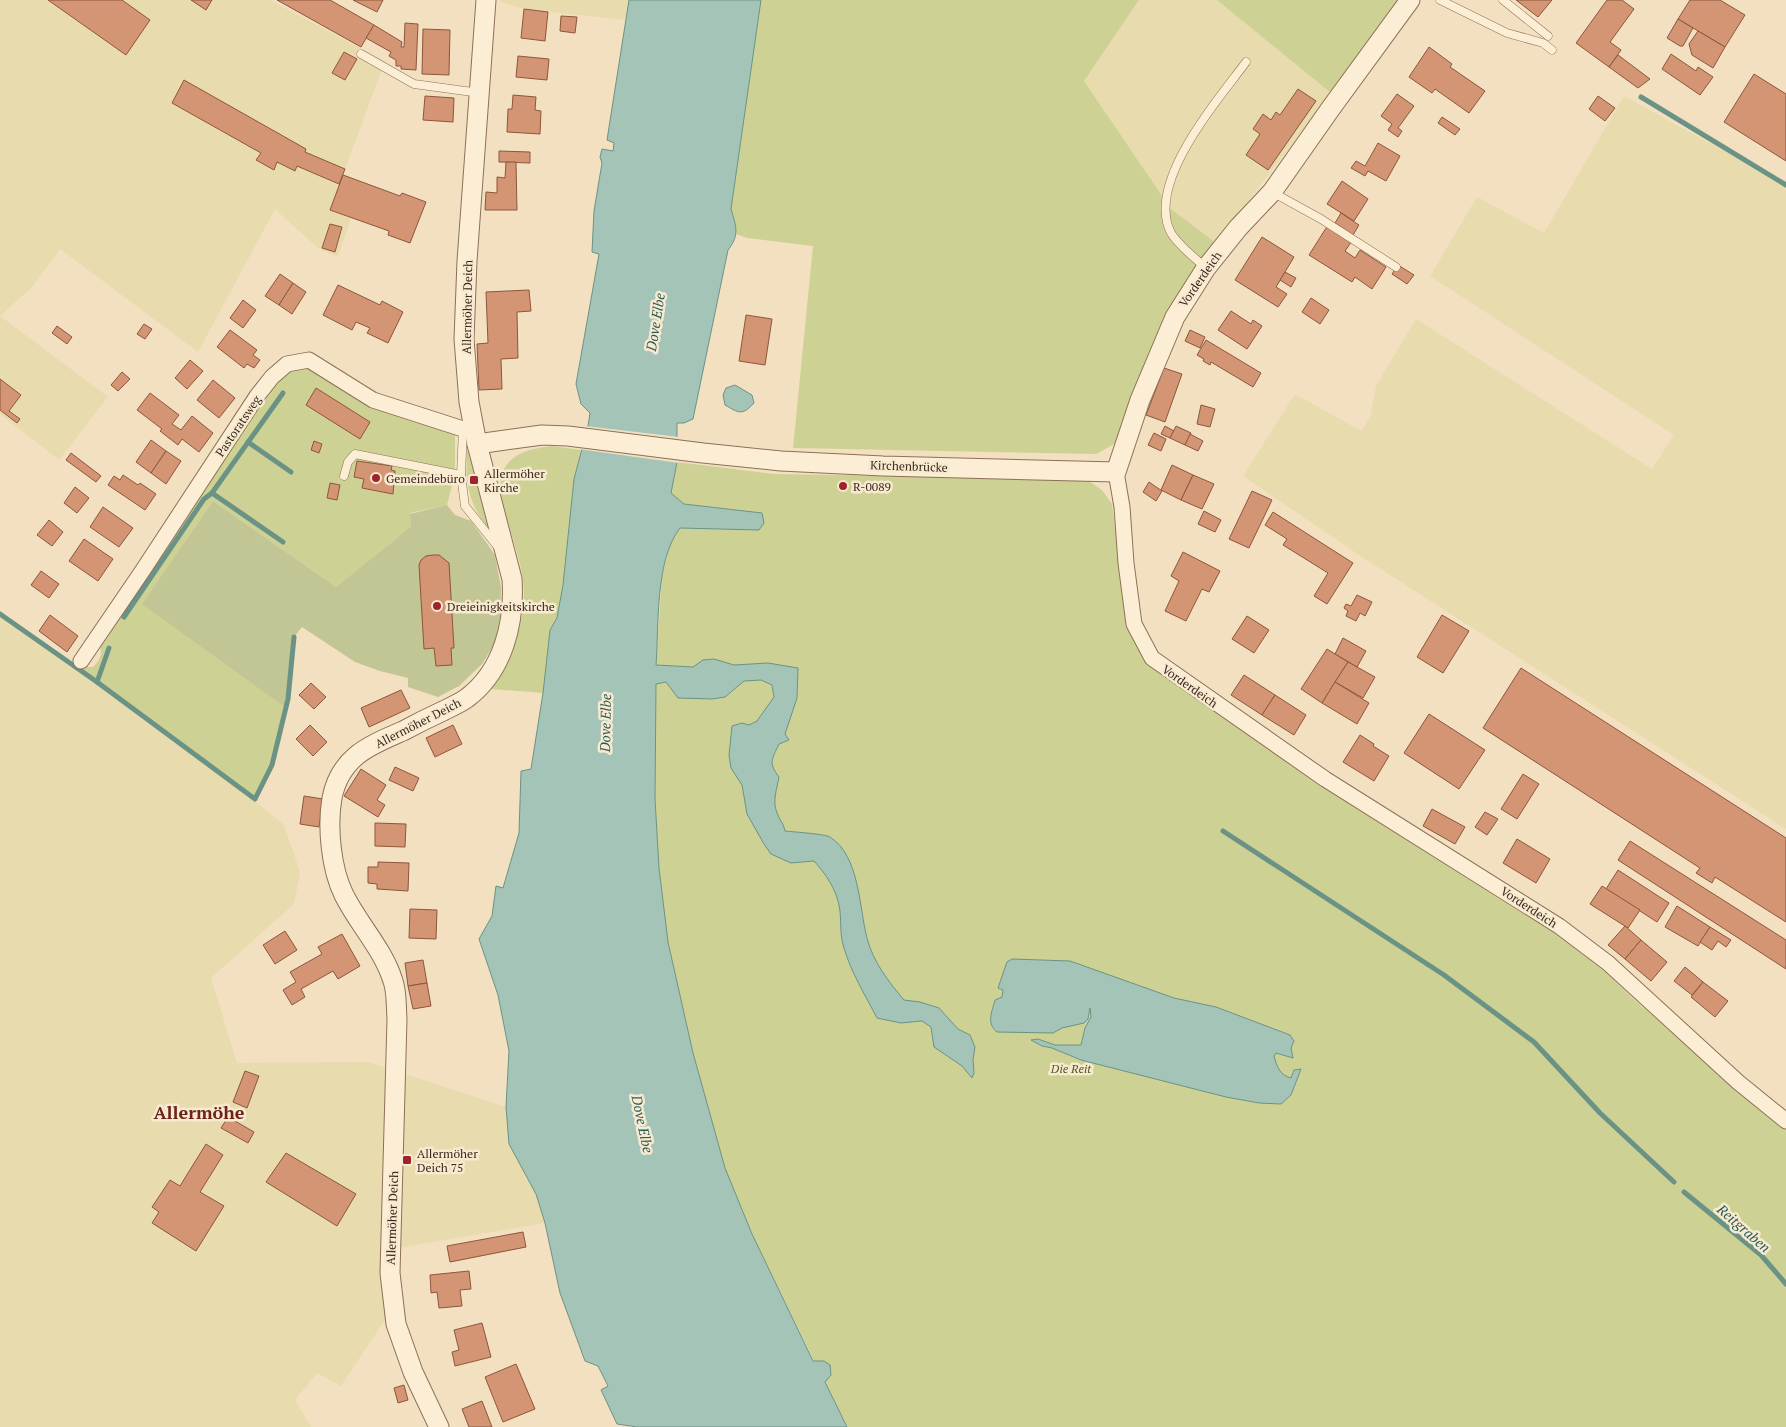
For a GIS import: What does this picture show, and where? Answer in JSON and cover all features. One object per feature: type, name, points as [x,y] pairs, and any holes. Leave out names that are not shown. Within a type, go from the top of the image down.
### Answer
[{"type":"street","name":"Allermöher Deich","points":[[439,1427],[413,1372],[396,1324],[390,1273],[398,1018],[394,983],[385,960],[344,896],[337,878],[331,839],[332,798],[343,770],[356,756],[381,740],[465,700],[481,686],[499,660],[510,628],[513,598],[512,579],[471,434],[464,339],[467,261],[486,0]]},
{"type":"street","name":"Vorderdeich","points":[[1410,0],[1272,192],[1238,228],[1206,268],[1174,317],[1140,400],[1116,472],[1122,507],[1126,563],[1134,624],[1152,658],[1326,780],[1559,926],[1608,963],[1738,1082],[1786,1121]]},
{"type":"street","name":"Pastoratsweg","points":[[81,661],[257,396],[272,377],[287,364],[308,360],[372,400],[471,434]]},
{"type":"street","name":"Kirchenbrücke","points":[[471,434],[568,436],[781,461],[884,466],[1116,472]]},
{"type":"lane","points":[[1440,0],[1507,34],[1542,43],[1552,50]]},
{"type":"lane","points":[[1502,0],[1548,36]]},
{"type":"lane","points":[[361,54],[414,84],[480,92]]},
{"type":"lane","points":[[1206,268],[1172,234],[1165,206],[1173,173],[1192,134],[1246,62]]},
{"type":"lane","points":[[1272,192],[1321,219],[1396,267]]},
{"type":"lane","points":[[471,434],[461,475],[465,506],[506,558]]},
{"type":"lane","points":[[344,476],[348,462],[355,454],[461,475]]},
{"type":"shaded area","points":[[0,0],[270,0],[385,61],[330,210],[351,218],[338,257],[319,249],[275,209],[198,352],[60,249],[33,286],[0,316]]},
{"type":"shaded area","points":[[501,0],[629,0],[625,20],[524,9],[501,2]]},
{"type":"shaded area","points":[[1139,0],[1217,0],[1331,93],[1216,243],[1171,209],[1084,81]]},
{"type":"shaded area","points":[[1624,96],[1786,185],[1786,829],[1362,557],[1243,476],[1295,394],[1361,431],[1370,418],[1376,386],[1416,319],[1652,469],[1674,435],[1430,276],[1477,197],[1544,233]]},
{"type":"shaded area","points":[[0,316],[108,397],[59,460],[0,414]]},
{"type":"shaded area","points":[[0,615],[255,801],[284,825],[300,872],[294,904],[211,978],[237,1063],[368,1062],[506,1107],[509,1144],[536,1194],[545,1223],[398,1248],[402,1294],[341,1386],[317,1373],[295,1400],[311,1427],[0,1427]]},
{"type":"green space","points":[[761,0],[1139,0],[1084,81],[1171,209],[1216,243],[1116,443],[1096,454],[793,448],[813,246],[747,238],[736,234],[731,209]]},
{"type":"green space","points":[[1217,0],[1407,0],[1342,102]]},
{"type":"green space","points":[[295,368],[308,368],[362,401],[397,416],[455,435],[455,474],[447,505],[410,513],[411,526],[336,587],[213,501],[143,603],[286,708],[272,765],[255,801],[75,668],[81,661],[89,667],[93,667],[98,661],[101,652],[99,641],[281,376]]},
{"type":"green space","points":[[552,446],[581,450],[574,479],[563,585],[557,618],[550,630],[543,693],[491,689],[504,667],[514,643],[521,618],[524,593],[521,567],[503,506],[500,489],[502,476],[507,464],[519,454]]},
{"type":"green space","points":[[467,448],[490,530],[477,511],[469,492]]},
{"type":"green space","name":"Die Reit","points":[[677,462],[775,474],[1086,479],[1102,490],[1112,504],[1128,625],[1146,662],[1320,786],[1556,934],[1603,970],[1638,1003],[1786,1129],[1786,1427],[847,1427],[825,1381],[824,1361],[814,1361],[752,1234],[725,1168],[693,1053],[668,942],[659,868],[655,799],[656,665],[662,576],[672,538],[680,527],[761,513],[684,504],[671,494]]},
{"type":"green space","points":[[213,501],[336,587],[411,526],[410,514],[447,505],[455,515],[471,521],[495,555],[501,588],[500,618],[495,643],[482,664],[459,686],[438,697],[408,687],[408,678],[355,662],[302,627],[294,637],[286,708],[142,604]]},
{"type":"water","name":"Dove Elbe","points":[[629,0],[761,0],[731,209],[736,235],[728,250],[693,419],[684,423],[677,423],[677,462],[671,493],[684,504],[762,513],[764,523],[759,530],[680,528],[672,541],[662,575],[656,665],[693,667],[703,660],[714,659],[734,665],[768,663],[798,668],[797,698],[785,734],[789,740],[779,744],[772,761],[773,768],[779,777],[775,804],[785,831],[827,836],[840,846],[853,869],[867,938],[873,955],[882,971],[904,1000],[920,1002],[939,1008],[958,1029],[970,1035],[975,1047],[974,1073],[972,1078],[962,1066],[934,1047],[931,1027],[922,1021],[901,1023],[877,1018],[850,966],[842,942],[839,905],[830,882],[814,861],[791,863],[771,854],[747,814],[742,785],[731,768],[729,755],[732,726],[742,723],[749,725],[757,721],[774,697],[772,685],[761,680],[744,681],[725,697],[712,699],[678,698],[666,682],[656,684],[655,799],[659,868],[668,942],[693,1053],[725,1168],[752,1234],[813,1361],[824,1361],[830,1365],[831,1375],[825,1382],[847,1427],[637,1427],[617,1424],[601,1390],[608,1386],[598,1366],[585,1361],[560,1293],[545,1223],[536,1194],[509,1144],[506,1107],[509,1051],[498,995],[479,939],[492,916],[496,886],[503,888],[519,833],[521,771],[531,769],[543,693],[550,630],[557,618],[563,585],[574,479],[590,413],[581,404],[576,384],[599,254],[592,252],[594,211],[602,163],[600,157],[602,149],[613,151],[614,143],[607,140]]},
{"type":"water","points":[[735,385],[752,395],[754,403],[746,410],[740,412],[725,405],[723,395],[726,388]]},
{"type":"water","points":[[1012,959],[1070,961],[1174,998],[1216,1007],[1290,1035],[1294,1041],[1291,1048],[1293,1058],[1276,1053],[1274,1056],[1276,1064],[1287,1077],[1291,1078],[1294,1070],[1301,1069],[1291,1095],[1281,1104],[1259,1103],[1226,1097],[1081,1060],[1031,1040],[1038,1039],[1055,1045],[1081,1045],[1085,1028],[1091,1017],[1090,1008],[1088,1019],[1084,1023],[1062,1028],[1053,1033],[997,1032],[992,1025],[991,1013],[995,1000],[1002,997],[1003,990],[998,988],[1007,962]]},
{"type":"pier","points":[[585,426],[679,437],[679,463],[578,449]]},
{"type":"building","points":[[48,0],[122,0],[150,20],[126,55]]},
{"type":"building","points":[[191,0],[212,0],[206,10]]},
{"type":"building","points":[[277,0],[330,0],[374,25],[361,47]]},
{"type":"building","points":[[353,0],[383,0],[377,12]]},
{"type":"building","points":[[1516,0],[1552,0],[1538,17]]},
{"type":"building","points":[[1607,0],[1622,0],[1634,9],[1610,42],[1621,50],[1609,67],[1576,43]]},
{"type":"building","points":[[1690,0],[1720,0],[1745,15],[1725,47],[1678,19]]},
{"type":"building","points":[[524,9],[548,12],[545,41],[521,38]]},
{"type":"building","points":[[561,16],[577,17],[575,33],[560,31]]},
{"type":"building","points":[[1678,19],[1693,28],[1683,46],[1667,38]]},
{"type":"building","points":[[405,23],[418,24],[416,70],[401,69],[401,66],[396,66],[396,60],[389,56],[391,52],[366,38],[374,25],[402,42],[401,47],[404,47]]},
{"type":"building","points":[[423,29],[450,30],[449,75],[422,74]]},
{"type":"building","points":[[1698,31],[1725,47],[1713,68],[1692,55],[1689,44]]},
{"type":"building","points":[[1429,47],[1452,64],[1450,67],[1485,91],[1469,113],[1435,89],[1432,93],[1409,77]]},
{"type":"building","points":[[344,52],[357,59],[345,80],[332,73]]},
{"type":"building","points":[[1671,54],[1696,71],[1698,67],[1713,77],[1700,95],[1662,69]]},
{"type":"building","points":[[1618,55],[1650,79],[1638,88],[1609,67]]},
{"type":"building","points":[[518,56],[549,59],[547,80],[516,77]]},
{"type":"building","points":[[1754,74],[1786,94],[1786,161],[1724,122]]},
{"type":"building","points":[[184,80],[306,149],[305,152],[345,169],[339,184],[297,166],[295,171],[277,162],[274,170],[256,160],[261,153],[172,103]]},
{"type":"building","points":[[1298,89],[1316,101],[1268,170],[1246,155],[1260,134],[1253,129],[1263,114],[1271,120],[1276,112],[1280,115]]},
{"type":"building","points":[[1397,94],[1414,106],[1398,128],[1402,131],[1398,137],[1388,130],[1392,124],[1381,116]]},
{"type":"building","points":[[513,95],[536,97],[535,110],[541,111],[540,134],[507,132],[508,109],[512,109]]},
{"type":"building","points":[[425,96],[454,98],[453,122],[423,120]]},
{"type":"building","points":[[1598,96],[1615,108],[1605,121],[1589,109]]},
{"type":"building","points":[[1442,117],[1460,129],[1455,135],[1438,123]]},
{"type":"building","points":[[1378,143],[1400,156],[1386,181],[1368,171],[1365,176],[1351,168],[1356,161],[1365,166]]},
{"type":"building","points":[[499,151],[530,152],[530,163],[499,162]]},
{"type":"building","points":[[506,162],[516,162],[517,210],[485,210],[486,192],[497,193],[497,177],[505,178]]},
{"type":"building","points":[[343,175],[400,196],[402,193],[426,202],[410,243],[388,235],[389,231],[330,210]]},
{"type":"building","points":[[1342,181],[1368,199],[1354,221],[1327,204]]},
{"type":"building","points":[[1341,213],[1359,225],[1353,235],[1335,223]]},
{"type":"building","points":[[330,224],[342,227],[335,252],[322,248]]},
{"type":"building","points":[[1328,225],[1352,241],[1345,251],[1355,258],[1360,250],[1386,267],[1372,289],[1355,277],[1352,282],[1309,255]]},
{"type":"building","points":[[1262,237],[1294,257],[1276,287],[1287,294],[1278,307],[1235,280]]},
{"type":"building","points":[[1398,265],[1414,275],[1407,284],[1392,274]]},
{"type":"building","points":[[1285,272],[1296,278],[1291,287],[1280,280]]},
{"type":"building","points":[[280,274],[293,283],[279,305],[265,296]]},
{"type":"building","points":[[293,283],[306,292],[292,314],[279,305]]},
{"type":"building","points":[[338,285],[380,305],[382,301],[403,312],[388,343],[367,333],[370,328],[356,322],[352,330],[323,315]]},
{"type":"building","points":[[529,290],[531,311],[517,312],[518,358],[501,359],[502,389],[479,390],[477,344],[488,343],[486,292]]},
{"type":"building","points":[[1311,298],[1329,310],[1320,324],[1302,312]]},
{"type":"building","points":[[243,300],[256,310],[243,328],[230,318]]},
{"type":"building","points":[[1231,311],[1251,324],[1253,320],[1262,326],[1247,349],[1218,330]]},
{"type":"building","points":[[746,315],[772,319],[765,365],[739,361]]},
{"type":"building","points":[[144,324],[152,329],[145,339],[137,334]]},
{"type":"building","points":[[57,326],[72,337],[67,344],[52,333]]},
{"type":"building","points":[[230,330],[257,350],[253,355],[260,360],[254,368],[247,364],[244,368],[217,347]]},
{"type":"building","points":[[1190,330],[1205,337],[1200,348],[1185,341]]},
{"type":"building","points":[[1206,340],[1261,373],[1253,387],[1211,362],[1210,365],[1203,361],[1204,359],[1197,355]]},
{"type":"building","points":[[190,360],[203,371],[187,389],[175,378]]},
{"type":"building","points":[[1164,368],[1182,374],[1165,422],[1146,415]]},
{"type":"building","points":[[122,372],[130,379],[118,391],[111,385]]},
{"type":"building","points":[[0,379],[21,395],[9,411],[20,419],[17,423],[0,410]]},
{"type":"building","points":[[213,380],[235,398],[219,418],[197,400]]},
{"type":"building","points":[[316,388],[370,422],[360,439],[306,405]]},
{"type":"building","points":[[150,393],[179,415],[172,424],[181,430],[192,416],[213,433],[199,452],[182,439],[178,445],[160,431],[162,429],[137,410]]},
{"type":"building","points":[[1201,405],[1215,409],[1210,427],[1197,424]]},
{"type":"building","points":[[1165,426],[1174,431],[1170,438],[1161,434]]},
{"type":"building","points":[[1176,426],[1191,433],[1185,445],[1170,438]]},
{"type":"building","points":[[1154,433],[1166,439],[1161,451],[1148,445]]},
{"type":"building","points":[[1190,434],[1203,441],[1198,451],[1185,445]]},
{"type":"building","points":[[151,440],[166,451],[151,473],[136,462]]},
{"type":"building","points":[[314,441],[322,444],[319,453],[311,450]]},
{"type":"building","points":[[166,451],[181,461],[166,484],[151,473]]},
{"type":"building","points":[[71,453],[101,476],[96,482],[66,460]]},
{"type":"building","name":"Gemeindebüro","points":[[357,461],[392,466],[391,470],[395,471],[393,494],[362,488],[364,479],[354,477]]},
{"type":"building","points":[[1172,465],[1193,475],[1181,500],[1161,490]]},
{"type":"building","points":[[123,475],[138,485],[140,483],[156,494],[145,510],[108,485],[114,476],[120,480]]},
{"type":"building","points":[[1193,475],[1214,484],[1202,509],[1181,500]]},
{"type":"building","points":[[1149,482],[1162,491],[1156,501],[1143,492]]},
{"type":"building","points":[[330,483],[340,485],[337,500],[327,498]]},
{"type":"building","points":[[75,487],[89,498],[77,513],[64,503]]},
{"type":"building","points":[[1252,491],[1272,500],[1249,548],[1229,539]]},
{"type":"building","points":[[103,507],[133,528],[119,547],[90,527]]},
{"type":"building","points":[[1204,511],[1221,520],[1215,532],[1198,524]]},
{"type":"building","points":[[1273,512],[1353,563],[1327,604],[1314,596],[1328,573],[1283,545],[1287,539],[1265,525]]},
{"type":"building","points":[[49,520],[63,532],[52,546],[37,535]]},
{"type":"building","points":[[84,539],[113,559],[98,581],[69,561]]},
{"type":"building","points":[[1183,552],[1220,571],[1209,592],[1202,589],[1186,621],[1165,611],[1179,581],[1171,576]]},
{"type":"building","name":"Dreieinigkeitskirche","points":[[439,555],[449,563],[454,648],[451,648],[452,665],[436,666],[434,648],[424,649],[419,565],[426,556]]},
{"type":"building","points":[[41,571],[59,584],[49,598],[31,585]]},
{"type":"building","points":[[1357,595],[1372,602],[1365,616],[1360,613],[1356,621],[1346,616],[1348,611],[1344,608],[1346,604],[1351,606]]},
{"type":"building","points":[[50,615],[78,636],[67,652],[39,631]]},
{"type":"building","points":[[1442,615],[1469,631],[1443,673],[1417,657]]},
{"type":"building","points":[[1247,616],[1269,630],[1254,653],[1232,639]]},
{"type":"building","points":[[1343,638],[1366,651],[1357,667],[1335,654]]},
{"type":"building","points":[[1327,649],[1348,662],[1322,703],[1301,689]]},
{"type":"building","points":[[1348,662],[1375,677],[1363,698],[1335,682]]},
{"type":"building","points":[[1521,668],[1786,838],[1786,922],[1715,877],[1712,883],[1696,873],[1700,868],[1483,728]]},
{"type":"building","points":[[1244,675],[1275,695],[1262,715],[1231,695]]},
{"type":"building","points":[[1335,682],[1369,703],[1357,724],[1322,703]]},
{"type":"building","points":[[311,683],[326,697],[314,709],[299,695]]},
{"type":"building","points":[[401,690],[410,708],[369,727],[361,708]]},
{"type":"building","points":[[1275,695],[1306,715],[1294,735],[1262,715]]},
{"type":"building","points":[[1429,714],[1485,750],[1459,789],[1404,753]]},
{"type":"building","points":[[310,725],[327,742],[313,756],[296,739]]},
{"type":"building","points":[[453,725],[462,744],[435,757],[426,738]]},
{"type":"building","points":[[1360,735],[1389,756],[1374,781],[1343,762]]},
{"type":"building","points":[[395,767],[419,778],[413,791],[389,780]]},
{"type":"building","points":[[361,769],[386,785],[377,800],[385,805],[378,817],[344,796]]},
{"type":"building","points":[[1523,774],[1539,784],[1517,819],[1501,809]]},
{"type":"building","points":[[304,796],[323,799],[319,827],[300,824]]},
{"type":"building","points":[[1432,809],[1465,827],[1455,844],[1423,826]]},
{"type":"building","points":[[1485,812],[1498,819],[1487,835],[1475,827]]},
{"type":"building","points":[[375,823],[406,824],[405,847],[375,846]]},
{"type":"building","points":[[1517,839],[1550,859],[1536,883],[1503,863]]},
{"type":"building","points":[[1630,841],[1786,940],[1786,969],[1618,860]]},
{"type":"building","points":[[378,862],[409,863],[408,891],[377,889],[377,884],[368,883],[368,867],[378,867]]},
{"type":"building","points":[[1618,870],[1669,903],[1657,922],[1606,889]]},
{"type":"building","points":[[1602,886],[1640,910],[1628,928],[1590,904]]},
{"type":"building","points":[[1677,906],[1710,927],[1698,946],[1665,927]]},
{"type":"building","points":[[410,909],[437,910],[436,939],[409,938]]},
{"type":"building","points":[[1625,926],[1641,940],[1625,959],[1608,945]]},
{"type":"building","points":[[1710,927],[1731,940],[1726,947],[1718,941],[1712,950],[1700,942]]},
{"type":"building","points":[[285,931],[297,950],[275,964],[263,945]]},
{"type":"building","points":[[342,934],[360,966],[338,979],[333,971],[301,989],[305,997],[292,1005],[283,990],[296,982],[290,972],[322,954],[318,947]]},
{"type":"building","points":[[1641,940],[1667,962],[1651,981],[1625,959]]},
{"type":"building","points":[[423,960],[427,983],[408,986],[405,963]]},
{"type":"building","points":[[1685,967],[1703,982],[1692,995],[1674,981]]},
{"type":"building","points":[[1703,982],[1728,1001],[1715,1017],[1691,997]]},
{"type":"building","points":[[427,983],[431,1006],[413,1009],[408,986]]},
{"type":"building","points":[[245,1071],[259,1076],[247,1108],[233,1102]]},
{"type":"building","points":[[228,1117],[254,1132],[248,1143],[221,1128]]},
{"type":"building","points":[[206,1144],[223,1155],[200,1192],[224,1206],[196,1251],[152,1223],[159,1212],[152,1207],[170,1180],[180,1186]]},
{"type":"building","points":[[286,1153],[356,1194],[337,1226],[266,1182]]},
{"type":"building","points":[[523,1232],[526,1247],[450,1262],[447,1246]]},
{"type":"building","points":[[469,1271],[471,1289],[460,1290],[462,1306],[439,1308],[437,1292],[431,1293],[430,1275]]},
{"type":"building","points":[[482,1323],[491,1357],[455,1366],[452,1352],[459,1350],[454,1330]]},
{"type":"building","points":[[516,1364],[535,1409],[503,1422],[485,1377]]},
{"type":"building","points":[[404,1385],[408,1400],[398,1403],[394,1388]]},
{"type":"building","points":[[482,1401],[492,1427],[469,1427],[462,1409]]},
{"type":"waterway","points":[[1641,97],[1786,185]]},
{"type":"waterway","points":[[124,617],[204,499],[212,493],[283,393]]},
{"type":"waterway","points":[[248,442],[291,472]]},
{"type":"waterway","points":[[212,493],[283,542]]},
{"type":"waterway","points":[[0,614],[97,682]]},
{"type":"waterway","points":[[109,648],[97,682],[255,799],[272,765],[288,699],[294,637]]},
{"type":"waterway","points":[[1223,831],[1444,975],[1534,1042],[1600,1113],[1674,1182]]},
{"type":"waterway","name":"Reitgraben","points":[[1684,1192],[1761,1255],[1786,1284]]},
{"type":"place","name":"Gemeindebüro","points":[[376,478]]},
{"type":"place","name":"Allermöher Kirche","points":[[474,480]]},
{"type":"place","name":"R-0089","points":[[843,486]]},
{"type":"place","name":"Dreieinigkeitskirche","points":[[437,606]]},
{"type":"place","name":"Allermöher Deich 75","points":[[407,1160]]},
{"type":"district","name":"Allermöhe","points":[[199,1112]]}]
